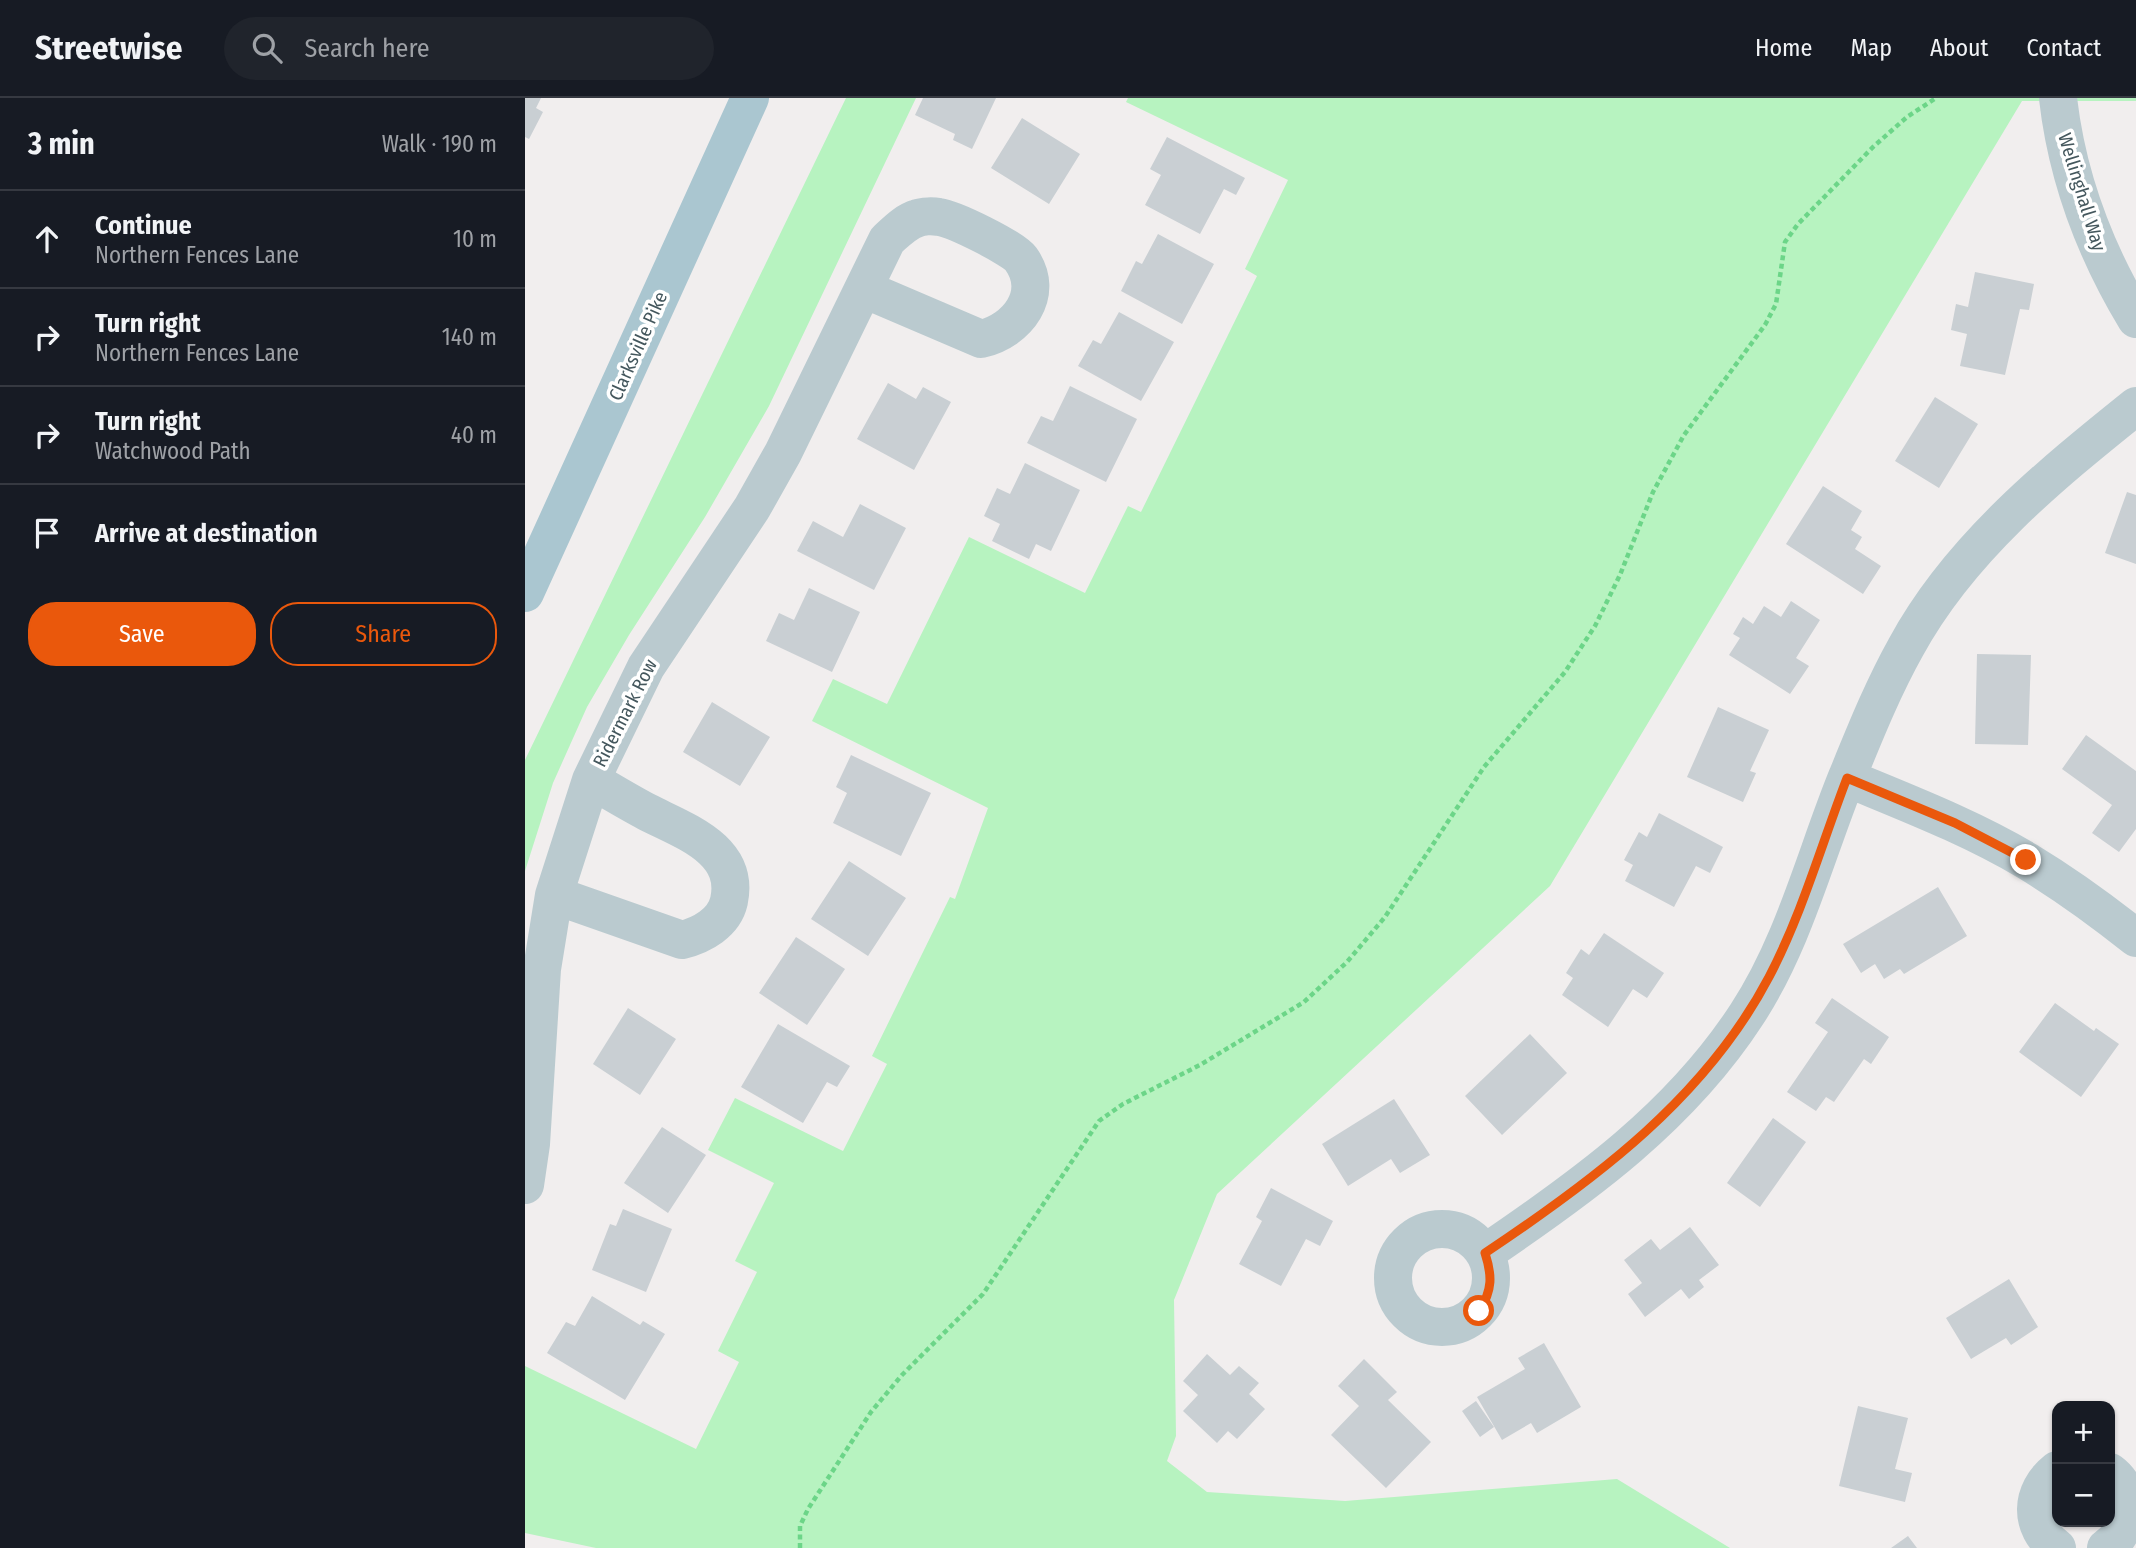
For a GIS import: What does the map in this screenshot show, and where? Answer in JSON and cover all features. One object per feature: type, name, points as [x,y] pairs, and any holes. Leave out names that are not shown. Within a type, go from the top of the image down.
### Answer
[{"type":"main road","name":"Clarksville Pike","points":[[525,593],[750,98]]},
{"type":"street","name":"Wellinghall Way","points":[[2058,98],[2074,180],[2090,229],[2111,277],[2136,319]]},
{"type":"street","name":"Ridermark Row","points":[[525,1185],[531,1144],[542,969],[554,895],[591,780],[646,667],[752,508],[783,453],[864,289]]},
{"type":"street","points":[[1485,1253],[1557,1205],[1608,1165],[1663,1116],[1721,1051],[1770,976],[1847,778],[1907,645],[1977,548],[2046,481],[2136,407]]},
{"type":"street","points":[[1847,778],[1955,823],[2026,860],[2092,903],[2136,938]]},
{"type":"street","points":[[554,895],[682,940],[699,936],[714,926],[729,905],[732,883],[725,864],[707,842],[591,780]]},
{"type":"street","points":[[2052,1474],[2037,1494],[2035,1511],[2038,1527],[2057,1548]]},
{"type":"street","points":[[2106,1548],[2115,1542],[2125,1526],[2129,1508],[2123,1482]]},
{"type":"path","points":[[800,1548],[800,1526],[808,1509],[871,1412],[983,1294],[1099,1121],[1123,1104],[1254,1035],[1304,1002],[1347,962],[1385,917],[1484,767],[1565,672],[1595,626],[1620,575],[1653,492],[1678,447],[1765,325],[1776,304],[1785,242],[1798,224],[1873,147],[1907,117],[1936,98]]},
{"type":"green space","points":[[846,98],[916,98],[769,406],[705,517],[629,635],[587,707],[553,783],[525,871],[525,760]]},
{"type":"green space","points":[[1128,98],[2136,98],[2136,101],[2022,101],[1550,886],[1217,1194],[1174,1300],[1176,1436],[1167,1461],[1207,1492],[1345,1501],[1617,1479],[1730,1548],[596,1548],[525,1533],[525,1366],[696,1449],[739,1362],[718,1351],[757,1272],[735,1261],[774,1183],[708,1150],[735,1098],[843,1151],[887,1064],[872,1056],[950,897],[955,899],[988,808],[812,721],[833,679],[887,704],[969,537],[1085,593],[1128,506],[1141,512],[1257,276],[1245,269],[1288,180],[1126,102]]},
{"type":"building","points":[[525,98],[541,98],[536,108],[543,112],[529,139],[525,137]]},
{"type":"building","points":[[923,98],[996,98],[972,149],[953,140],[955,134],[915,115]]},
{"type":"building","points":[[1022,118],[1080,154],[1049,204],[991,168]]},
{"type":"building","points":[[1167,137],[1245,178],[1236,195],[1224,189],[1200,234],[1145,205],[1161,175],[1150,169]]},
{"type":"building","points":[[1158,234],[1214,264],[1182,324],[1121,291],[1136,261],[1142,264]]},
{"type":"building","points":[[1975,272],[2034,284],[2029,310],[2020,309],[2005,375],[1960,366],[1967,334],[1951,330],[1956,304],[1968,307]]},
{"type":"building","points":[[1119,312],[1174,342],[1141,401],[1078,366],[1093,340],[1101,344]]},
{"type":"building","points":[[888,383],[916,399],[923,387],[951,402],[914,470],[857,439]]},
{"type":"building","points":[[1070,386],[1137,419],[1106,482],[1027,443],[1041,416],[1053,421]]},
{"type":"building","points":[[1935,397],[1978,424],[1939,488],[1895,461]]},
{"type":"building","points":[[1025,463],[1080,490],[1051,551],[1036,544],[1029,559],[992,541],[1000,524],[984,516],[997,488],[1010,494]]},
{"type":"building","points":[[1823,486],[1862,511],[1851,530],[1862,537],[1855,549],[1881,566],[1863,594],[1786,544]]},
{"type":"building","points":[[2127,492],[2136,495],[2136,564],[2105,553]]},
{"type":"building","points":[[860,504],[906,528],[874,590],[797,551],[813,521],[843,537]]},
{"type":"building","points":[[809,588],[860,612],[832,672],[766,641],[779,613],[794,620]]},
{"type":"building","points":[[1791,601],[1820,620],[1796,658],[1809,666],[1790,694],[1729,655],[1740,638],[1733,634],[1743,617],[1753,624],[1764,606],[1781,617]]},
{"type":"building","points":[[1977,654],[2031,655],[2028,745],[1975,744]]},
{"type":"building","points":[[712,702],[770,737],[740,786],[683,752]]},
{"type":"building","points":[[1718,707],[1769,730],[1750,771],[1756,773],[1743,802],[1687,777]]},
{"type":"building","points":[[2086,735],[2136,771],[2136,829],[2119,852],[2092,833],[2112,805],[2062,769]]},
{"type":"building","points":[[851,755],[931,793],[901,856],[833,823],[847,793],[836,787]]},
{"type":"building","points":[[1659,813],[1723,847],[1710,873],[1696,866],[1674,907],[1625,881],[1633,865],[1624,860],[1639,832],[1647,837]]},
{"type":"building","points":[[849,861],[906,898],[868,956],[811,919]]},
{"type":"building","points":[[1938,887],[1967,936],[1904,974],[1900,969],[1884,979],[1875,964],[1861,973],[1843,944]]},
{"type":"building","points":[[1604,933],[1664,973],[1647,998],[1633,989],[1608,1027],[1562,995],[1573,978],[1566,973],[1581,949],[1589,955]]},
{"type":"building","points":[[796,937],[845,969],[807,1025],[759,993]]},
{"type":"building","points":[[1832,998],[1889,1037],[1871,1064],[1864,1059],[1834,1102],[1826,1097],[1816,1111],[1787,1092],[1828,1032],[1815,1023]]},
{"type":"building","points":[[2055,1003],[2094,1031],[2096,1028],[2119,1044],[2081,1097],[2019,1052]]},
{"type":"building","points":[[628,1008],[676,1039],[640,1095],[593,1064]]},
{"type":"building","points":[[778,1024],[850,1066],[837,1087],[827,1082],[803,1123],[741,1087]]},
{"type":"building","points":[[1530,1034],[1567,1073],[1502,1135],[1465,1096]]},
{"type":"building","points":[[1394,1099],[1430,1155],[1400,1173],[1391,1159],[1348,1186],[1322,1144]]},
{"type":"building","points":[[1773,1118],[1806,1142],[1760,1207],[1727,1183]]},
{"type":"building","points":[[662,1127],[706,1155],[668,1213],[624,1183]]},
{"type":"building","points":[[1271,1188],[1333,1221],[1320,1246],[1306,1239],[1281,1286],[1239,1264],[1262,1221],[1256,1217]]},
{"type":"building","points":[[623,1209],[672,1229],[646,1292],[592,1270],[610,1224],[616,1226]]},
{"type":"building","points":[[1690,1227],[1719,1265],[1699,1280],[1704,1287],[1689,1299],[1681,1289],[1645,1317],[1628,1294],[1642,1283],[1624,1260],[1651,1239],[1660,1250]]},
{"type":"building","points":[[2009,1279],[2038,1327],[2011,1345],[2006,1338],[1971,1359],[1946,1318]]},
{"type":"building","points":[[592,1296],[640,1325],[643,1321],[665,1334],[625,1400],[547,1353],[566,1322],[575,1326]]},
{"type":"building","points":[[1544,1343],[1581,1407],[1537,1433],[1531,1423],[1502,1440],[1477,1397],[1525,1369],[1518,1358]]},
{"type":"building","points":[[1207,1354],[1230,1375],[1239,1366],[1259,1383],[1249,1394],[1265,1409],[1237,1439],[1228,1431],[1217,1443],[1183,1411],[1198,1395],[1183,1381]]},
{"type":"building","points":[[1364,1359],[1397,1392],[1388,1400],[1431,1442],[1386,1488],[1331,1435],[1359,1406],[1338,1386]]},
{"type":"building","points":[[1476,1401],[1494,1427],[1480,1437],[1462,1411]]},
{"type":"building","points":[[1858,1406],[1908,1418],[1895,1469],[1912,1473],[1905,1502],[1839,1486]]},
{"type":"building","points":[[1908,1536],[1917,1548],[1891,1548]]},
{"type":"route","points":[[1479,1311],[1488,1297],[1492,1275],[1485,1253],[1557,1205],[1654,1125],[1690,1088],[1747,1014],[1770,976],[1847,778],[1955,823],[2026,860]]}]
